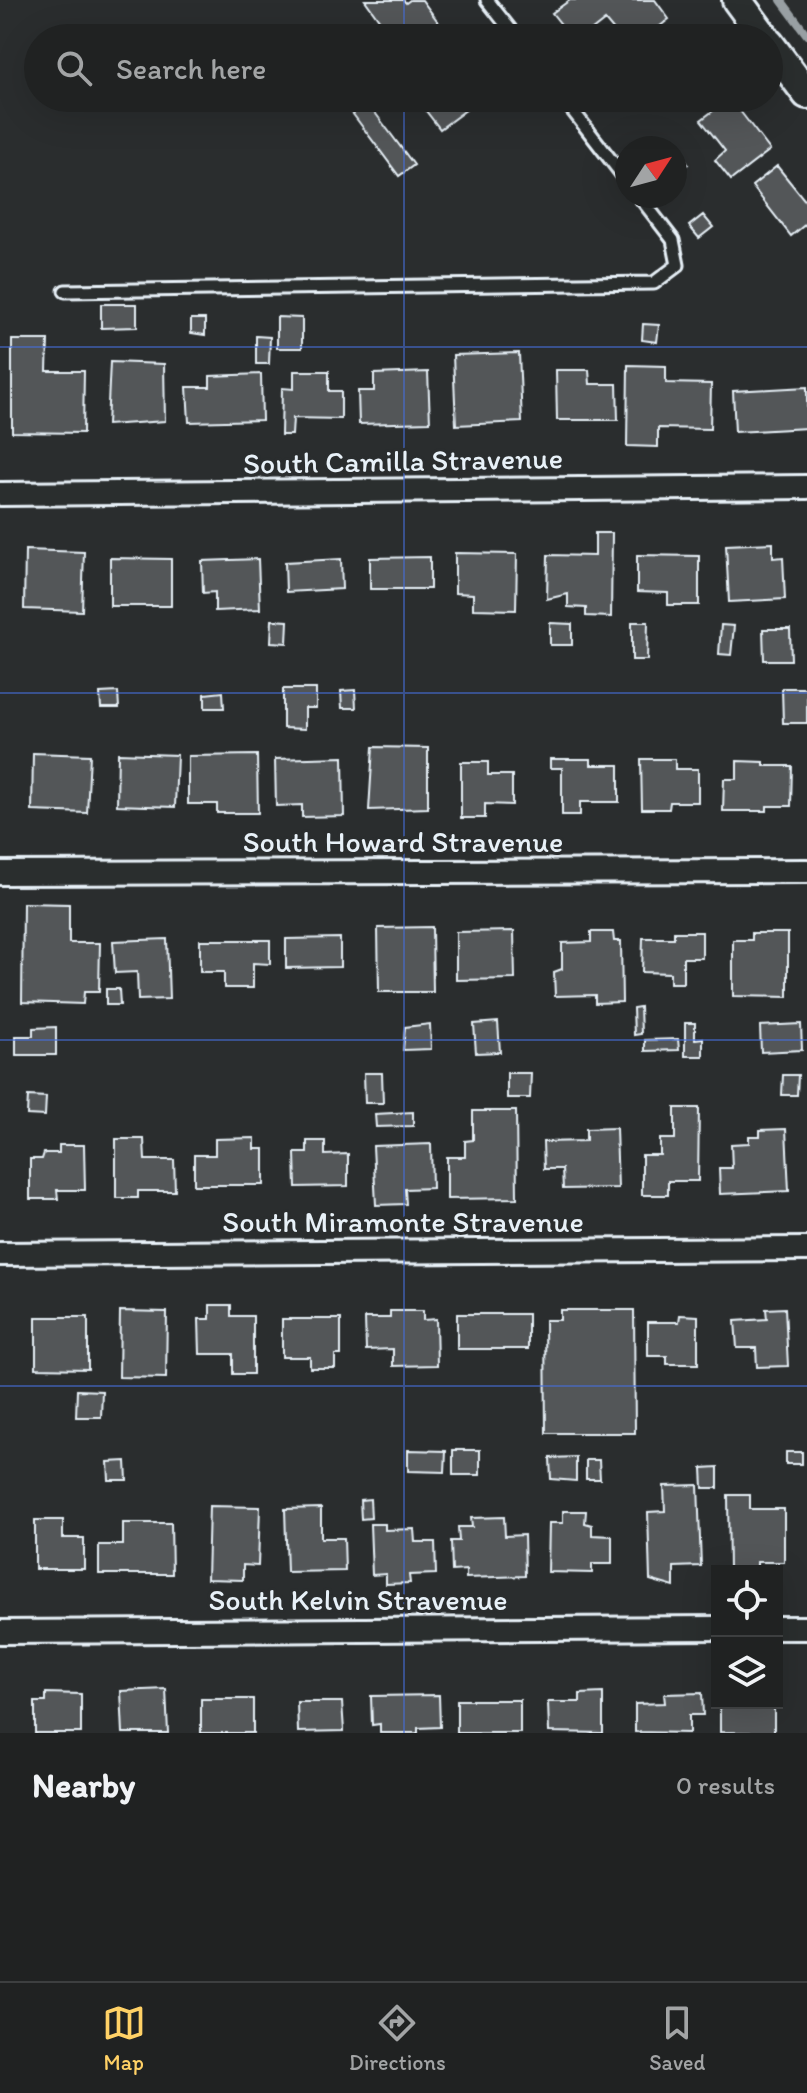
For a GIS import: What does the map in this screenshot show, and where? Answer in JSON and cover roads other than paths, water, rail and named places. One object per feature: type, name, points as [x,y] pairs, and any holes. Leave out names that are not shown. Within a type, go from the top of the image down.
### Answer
[{"type":"street","points":[[737,0],[755,24]]},
{"type":"street","points":[[783,62],[807,94]]},
{"type":"street","name":"South Camilla Stravenue","points":[[0,494],[807,487]]},
{"type":"street","name":"South Howard Stravenue","points":[[0,873],[807,871]]},
{"type":"street","name":"South Miramonte Stravenue","points":[[0,1254],[807,1249]]},
{"type":"street","name":"South Kelvin Stravenue","points":[[0,1632],[711,1628]]},
{"type":"street","points":[[783,1628],[807,1628]]},
{"type":"lane","points":[[487,0],[506,24]]},
{"type":"lane","points":[[574,112],[615,165]]},
{"type":"lane","points":[[65,291],[654,283],[678,265],[673,240],[648,208]]},
{"type":"waterway","points":[[781,0],[807,35]]}]
